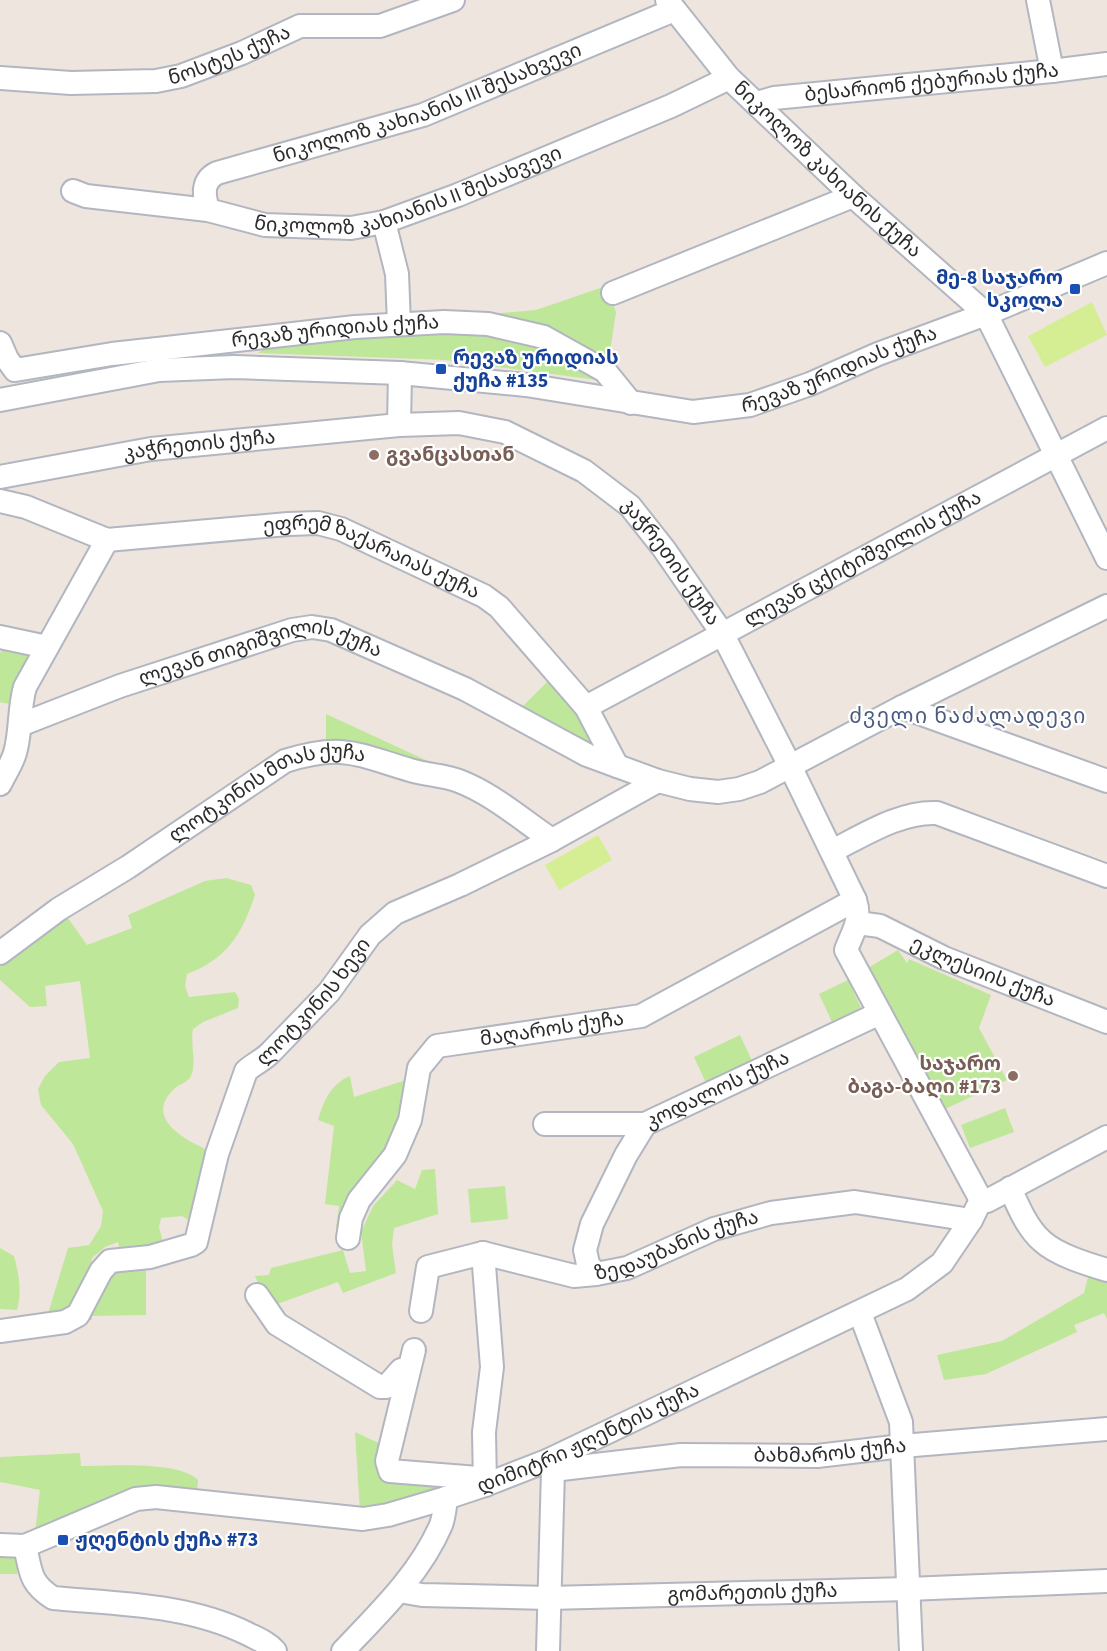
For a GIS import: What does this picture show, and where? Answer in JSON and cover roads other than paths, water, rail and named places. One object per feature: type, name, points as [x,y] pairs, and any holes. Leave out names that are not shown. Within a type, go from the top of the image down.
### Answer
[{"type":"street","name":"ნოსტეს ქუჩა","points":[[0,78],[71,83],[156,81],[181,76],[300,26],[380,26],[453,0]]},
{"type":"street","points":[[1038,0],[1052,71]]},
{"type":"street","name":"ნიკოლოზ კახიანის ქუჩა","points":[[670,5],[729,78],[853,196],[987,314],[1107,558]]},
{"type":"street","name":"ნიკოლოზ კახიანის III შესახვევი","points":[[208,210],[205,198],[206,184],[210,177],[217,173],[423,115],[670,5]]},
{"type":"street","name":"ბესარიონ ქებურიას ქუჩა","points":[[757,103],[774,98],[1107,64]]},
{"type":"street","name":"ნიკოლოზ კახიანის II შესახვევი","points":[[73,191],[86,196],[208,210],[265,225],[351,228],[384,222],[469,191],[671,106],[729,78]]},
{"type":"street","points":[[613,293],[853,196]]},
{"type":"street","points":[[384,222],[397,274],[399,324]]},
{"type":"street","name":"რევაზ ურიდიას ქუჩა","points":[[0,400],[159,370],[234,367],[400,373],[526,385],[693,412],[750,405],[810,384],[878,354],[987,314],[1107,263]]},
{"type":"street","name":"რევაზ ურიდიას ქუჩა","points":[[0,343],[15,370],[112,354],[355,327],[444,322],[488,324],[544,337],[605,370],[631,403]]},
{"type":"street","points":[[399,425],[400,373]]},
{"type":"street","name":"კაჭრეთის ქუჩა","points":[[0,477],[151,449],[399,425],[459,423],[505,432],[584,471],[630,506],[664,549],[722,633],[855,900],[859,912],[858,923]]},
{"type":"street","name":"ლევან ცქიტიშვილის ქუჩა","points":[[586,708],[1107,428]]},
{"type":"street","name":"ეფრემ ზაქარაიას ქუჩა","points":[[0,501],[26,507],[107,540],[318,523],[341,529],[484,596],[499,607],[586,708],[617,766]]},
{"type":"street","points":[[0,784],[16,751],[20,704],[25,687],[107,540]]},
{"type":"street","points":[[617,766],[658,782],[690,789],[717,792],[739,789],[790,766],[1107,606]]},
{"type":"street","name":"ლევან თიგიშვილის ქუჩა","points":[[20,725],[120,686],[292,630],[312,627],[331,630],[465,688],[587,754],[617,766]]},
{"type":"street","points":[[0,637],[47,647]]},
{"type":"street","points":[[902,708],[1107,781]]},
{"type":"street","name":"ლოტკინის მთას ქუჩა","points":[[0,953],[59,909],[128,867],[285,761],[308,754],[332,750],[353,752],[412,771],[459,781],[489,796],[552,840]]},
{"type":"street","points":[[552,840],[658,782]]},
{"type":"street","points":[[832,851],[920,812],[937,813],[1107,876]]},
{"type":"street","name":"ლოტკინის ხევი","points":[[0,1331],[65,1323],[78,1315],[100,1271],[110,1261],[150,1257],[196,1242],[217,1154],[246,1071],[264,1060],[329,992],[370,935],[394,913],[460,885],[552,840]]},
{"type":"street","name":"მაღაროს ქუჩა","points":[[348,1238],[351,1218],[359,1200],[395,1155],[410,1120],[419,1068],[436,1046],[641,1016],[855,900]]},
{"type":"street","points":[[858,923],[846,950],[880,1012],[976,1210],[1010,1188],[1107,1137]]},
{"type":"street","name":"ეკლესიის ქუჩა","points":[[858,923],[880,926],[944,958],[1107,1022]]},
{"type":"street","name":"კოდალოს ქუჩა","points":[[545,1124],[645,1125],[880,1012]]},
{"type":"street","points":[[596,1274],[588,1264],[585,1250],[592,1224],[626,1155],[645,1125]]},
{"type":"street","points":[[1010,1188],[1024,1218],[1042,1242],[1076,1260],[1107,1270]]},
{"type":"street","name":"ზედაუბანის ქუჩა","points":[[421,1311],[428,1267],[483,1253],[574,1276],[627,1268],[714,1229],[771,1212],[855,1202],[976,1210]]},
{"type":"street","name":"დიმიტრი ჟღენტის ქუჩა","points":[[0,1545],[26,1546],[136,1499],[156,1497],[363,1519],[388,1515],[551,1465],[908,1289],[942,1263],[976,1210]]},
{"type":"street","points":[[483,1253],[492,1366],[484,1432],[485,1485]]},
{"type":"street","points":[[257,1295],[277,1324],[380,1387],[386,1387],[411,1359],[387,1461],[390,1470],[477,1478],[485,1485]]},
{"type":"street","points":[[860,1313],[901,1422],[911,1651]]},
{"type":"street","name":"ბახმაროს ქუჩა","points":[[551,1465],[681,1455],[817,1456],[902,1446],[1107,1429]]},
{"type":"street","points":[[548,1651],[551,1465]]},
{"type":"street","points":[[343,1651],[399,1591],[431,1544],[442,1523],[446,1498]]},
{"type":"street","points":[[26,1546],[32,1577],[39,1590],[53,1599],[186,1612],[232,1626],[270,1645],[275,1651]]},
{"type":"street","name":"გომარეთის ქუჩა","points":[[399,1591],[422,1595],[549,1598],[908,1589],[1107,1581]]},
{"type":"place","name":"მე-8 საჯარო სკოლა","points":[[1075,289]]},
{"type":"place","name":"რევაზ ურიდიას ქუჩა #135","points":[[441,369]]},
{"type":"place","name":"გვანცასთან","points":[[374,455]]},
{"type":"place","name":"საჯარო ბაგა-ბაღი #173","points":[[1013,1076]]},
{"type":"place","name":"ჟღენტის ქუჩა #73","points":[[63,1540]]},
{"type":"district","name":"ძველი ნაძალადევი","points":[[968,716]]}]
